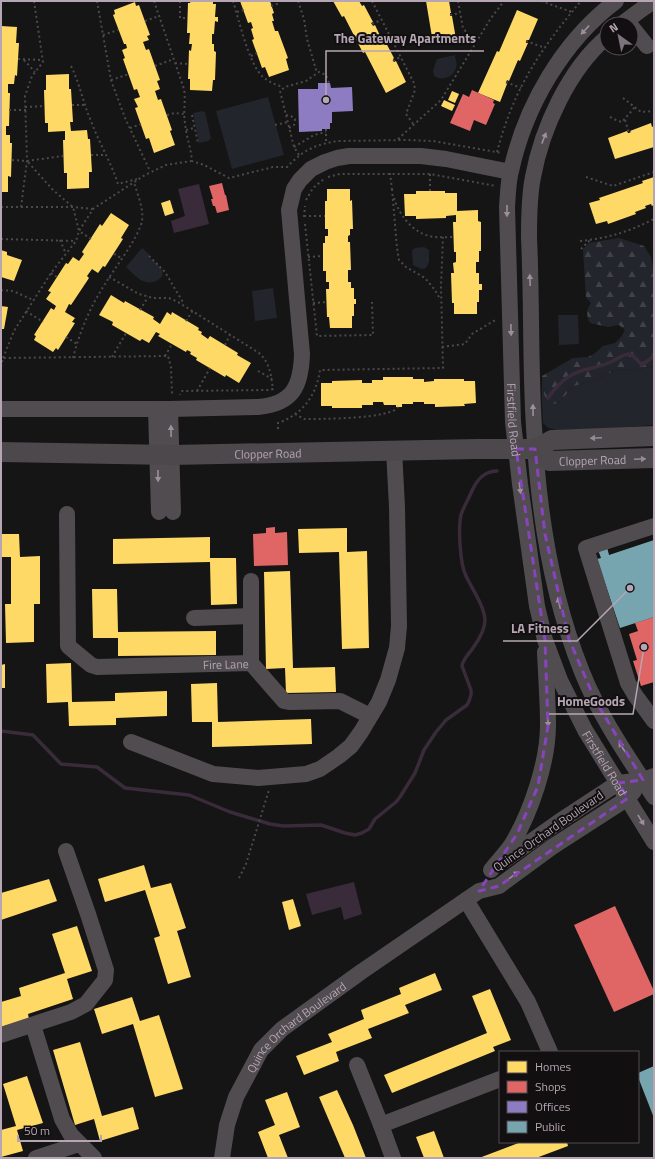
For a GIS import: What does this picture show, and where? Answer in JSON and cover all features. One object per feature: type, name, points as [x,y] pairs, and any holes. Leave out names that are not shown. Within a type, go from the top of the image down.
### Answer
[{"type":"main road","name":"Clopper Road","points":[[1,452],[165,455],[394,450],[535,449],[552,440],[654,436]]},
{"type":"main road","name":"Clopper Road","points":[[535,449],[549,461],[654,458]]},
{"type":"street","points":[[636,16],[654,1]]},
{"type":"street","points":[[614,2],[623,16]]},
{"type":"street","name":"Firstfield Road","points":[[614,2],[583,32],[553,69],[528,116],[508,172],[507,207],[513,420],[537,606],[545,640],[560,680],[585,730],[654,842]]},
{"type":"street","points":[[639,37],[647,46]]},
{"type":"street","name":"Firstfield Road","points":[[599,43],[580,65],[564,90],[541,144],[533,176],[529,210],[528,237],[535,449],[545,534],[553,577],[569,639],[594,700],[610,729],[648,778],[654,797]]},
{"type":"street","points":[[1,409],[167,405],[270,406],[280,402],[288,397],[295,389],[301,373],[302,354],[290,210],[294,188],[300,180],[311,169],[325,162],[350,156],[421,156],[446,159],[508,172]]},
{"type":"street","points":[[166,512],[165,455],[167,405]]},
{"type":"street","points":[[131,742],[213,774],[258,778],[306,774],[320,769],[351,746],[379,702],[388,680],[397,648],[399,626],[397,507],[394,450]]},
{"type":"street","name":"Fire Lane","points":[[67,514],[68,646],[91,665],[97,667],[252,663],[284,701],[340,701],[370,716]]},
{"type":"street","points":[[654,526],[586,548],[628,683],[654,721]]},
{"type":"street","points":[[251,581],[252,663]]},
{"type":"street","points":[[194,618],[252,616]]},
{"type":"street","points":[[491,870],[511,845],[517,834],[538,786],[545,757],[548,726],[545,640]]},
{"type":"street","name":"Quince Orchard Boulevard","points":[[479,891],[491,870],[560,821],[618,783],[648,778]]},
{"type":"street","name":"Quince Orchard Boulevard","points":[[222,1158],[227,1125],[236,1097],[261,1050],[288,1025],[361,972],[479,891],[499,886],[552,847],[628,798],[648,778]]},
{"type":"street","points":[[1,1035],[71,1012],[86,1004],[105,980],[106,975],[88,914],[66,851]]},
{"type":"street","points":[[466,900],[528,1002],[550,1051]]},
{"type":"street","points":[[33,1025],[62,1119],[71,1135],[94,1158]]},
{"type":"street","points":[[357,1065],[393,1158]]},
{"type":"street","points":[[381,1125],[499,1079]]},
{"type":"street","points":[[36,1158],[79,1144]]},
{"type":"path","points":[[21,207],[27,161],[26,92],[35,72],[43,63],[34,10],[34,1]]},
{"type":"path","points":[[97,1],[111,80],[118,101],[150,172]]},
{"type":"path","points":[[154,1],[184,89],[186,130],[192,160]]},
{"type":"path","points":[[180,1],[180,18],[188,18]]},
{"type":"path","points":[[233,1],[251,56],[258,71],[264,78],[283,88]]},
{"type":"path","points":[[272,6],[277,4],[276,1]]},
{"type":"path","points":[[298,1],[304,19],[307,40],[317,73]]},
{"type":"path","points":[[372,1],[415,86],[414,93],[406,111],[407,117],[414,125]]},
{"type":"path","points":[[458,1],[463,28],[475,43]]},
{"type":"path","points":[[397,140],[441,100],[475,43],[504,1]]},
{"type":"path","points":[[541,1],[572,12]]},
{"type":"path","points":[[497,152],[508,115],[533,65],[544,48],[581,1]]},
{"type":"path","points":[[237,12],[244,10]]},
{"type":"path","points":[[450,15],[460,13]]},
{"type":"path","points":[[145,21],[159,16]]},
{"type":"path","points":[[372,24],[381,20]]},
{"type":"path","points":[[103,35],[118,30]]},
{"type":"path","points":[[526,41],[544,48]]},
{"type":"path","points":[[251,56],[257,54]]},
{"type":"path","points":[[393,61],[400,57]]},
{"type":"path","points":[[18,59],[43,60]]},
{"type":"path","points":[[155,66],[174,59]]},
{"type":"path","points":[[24,60],[35,72]]},
{"type":"path","points":[[175,64],[188,64]]},
{"type":"path","points":[[71,66],[94,129],[113,169],[118,184],[138,179]]},
{"type":"path","points":[[299,155],[294,146],[280,93],[281,89],[306,81],[317,73],[324,73],[329,83]]},
{"type":"path","points":[[111,80],[129,74]]},
{"type":"path","points":[[506,82],[521,88]]},
{"type":"path","points":[[623,98],[641,112],[654,111]]},
{"type":"path","points":[[72,105],[85,105]]},
{"type":"path","points":[[9,110],[45,106]]},
{"type":"path","points":[[610,117],[620,122],[625,120],[635,107]]},
{"type":"path","points":[[167,115],[175,113],[185,114]]},
{"type":"path","points":[[192,114],[198,143]]},
{"type":"path","points":[[286,115],[291,116],[294,119],[294,125],[290,128]]},
{"type":"path","points":[[625,120],[629,133]]},
{"type":"path","points":[[276,125],[288,122]]},
{"type":"path","points":[[130,128],[140,124]]},
{"type":"path","points":[[186,130],[195,128]]},
{"type":"path","points":[[326,129],[326,143]]},
{"type":"path","points":[[294,146],[314,135],[326,132]]},
{"type":"path","points":[[1,367],[14,331],[51,273],[76,241],[79,231],[93,209],[150,172],[174,163],[192,160],[229,178],[273,167],[287,166],[299,155],[314,147],[338,141],[433,141],[508,154],[508,172],[502,187],[430,174],[390,173],[340,174],[327,177],[317,184],[309,194],[304,206],[304,216],[317,336],[373,335],[372,302]]},
{"type":"path","points":[[91,155],[106,155]]},
{"type":"path","points":[[12,160],[27,161],[63,156]]},
{"type":"path","points":[[27,161],[53,190],[73,207],[79,231],[91,238]]},
{"type":"path","points":[[586,177],[612,186],[654,172]]},
{"type":"path","points":[[390,173],[399,260],[406,267],[425,278],[440,299]]},
{"type":"path","points":[[430,174],[430,191]]},
{"type":"path","points":[[73,358],[86,318],[109,277],[138,233],[142,223],[142,209],[134,182]]},
{"type":"path","points":[[392,189],[400,212],[415,229],[427,235],[454,237]]},
{"type":"path","points":[[1,207],[73,207],[93,209]]},
{"type":"path","points":[[304,216],[325,216]]},
{"type":"path","points":[[580,241],[623,233],[654,219]]},
{"type":"path","points":[[278,429],[278,424],[295,414],[306,405],[314,394],[320,370],[443,368],[441,286],[443,237]]},
{"type":"path","points":[[1,239],[76,241]]},
{"type":"path","points":[[60,240],[66,254]]},
{"type":"path","points":[[581,249],[591,240]]},
{"type":"path","points":[[114,254],[121,258]]},
{"type":"path","points":[[149,256],[166,272],[184,306]]},
{"type":"path","points":[[308,257],[323,256]]},
{"type":"path","points":[[51,273],[57,277]]},
{"type":"path","points":[[109,277],[133,292],[148,297],[169,298],[192,310],[263,357],[268,365],[272,379],[273,389],[269,390],[182,391],[180,396]]},
{"type":"path","points":[[1,290],[13,291],[33,300]]},
{"type":"path","points":[[140,310],[148,297]]},
{"type":"path","points":[[313,303],[326,302]]},
{"type":"path","points":[[186,321],[192,310]]},
{"type":"path","points":[[26,311],[43,322]]},
{"type":"path","points":[[442,347],[465,344],[472,334],[488,326],[500,317]]},
{"type":"path","points":[[112,357],[126,333]]},
{"type":"path","points":[[225,345],[230,335]]},
{"type":"path","points":[[66,337],[77,344]]},
{"type":"path","points":[[165,356],[172,344]]},
{"type":"path","points":[[1,354],[4,357],[73,358],[168,356],[171,367],[167,405]]},
{"type":"path","points":[[197,391],[210,368]]},
{"type":"path","points":[[258,371],[272,379]]},
{"type":"path","points":[[295,414],[304,419],[371,416],[393,412],[398,407]]},
{"type":"path","points":[[239,878],[246,864],[259,823],[269,788],[268,777]]},
{"type":"highlighted area","points":[[516,449],[535,449],[545,534],[569,639],[595,700],[643,780],[618,783],[628,798],[499,886],[479,891],[517,834],[538,786],[548,726],[545,640]]},
{"type":"green space","points":[[455,55],[457,66],[450,76],[446,78],[437,78],[434,76],[433,70],[437,59]]},
{"type":"green space","points":[[268,97],[284,155],[232,169],[216,111]]},
{"type":"green space","points":[[202,111],[205,112],[211,138],[208,141],[199,143],[193,113]]},
{"type":"green space","points":[[619,238],[644,246],[651,257],[654,272],[654,366],[632,370],[618,369],[595,380],[574,386],[558,403],[548,405],[544,394],[542,376],[573,358],[588,357],[603,346],[615,343],[625,330],[619,325],[608,327],[590,323],[587,313],[591,303],[586,297],[583,249],[589,243]]},
{"type":"green space","points":[[424,247],[429,250],[429,262],[426,268],[421,269],[413,265],[412,250],[415,248]]},
{"type":"green space","points":[[142,248],[150,255],[148,257],[158,264],[162,270],[163,274],[157,281],[146,282],[140,280],[126,267]]},
{"type":"green space","points":[[273,288],[277,318],[255,321],[252,291]]},
{"type":"green space","points":[[558,315],[578,315],[579,344],[559,345]]},
{"type":"green space","points":[[654,366],[654,425],[557,430],[548,428],[543,423],[542,376],[544,394],[558,403],[574,386],[595,380],[618,369],[632,370]]},
{"type":"shaded area","points":[[199,184],[209,224],[174,233],[171,221],[185,216],[178,189]]},
{"type":"shaded area","points":[[354,882],[362,914],[344,920],[341,907],[312,915],[306,894]]},
{"type":"building: Homes","points":[[191,1],[213,1],[213,4],[216,4],[215,17],[218,17],[218,22],[215,21],[214,34],[212,34],[212,44],[214,44],[214,51],[216,52],[215,80],[213,80],[212,91],[190,90],[190,79],[188,79],[189,50],[191,51],[192,44],[189,44],[190,33],[187,33],[188,3]]},
{"type":"building: Homes","points":[[240,1],[270,1],[274,13],[272,14],[274,21],[272,21],[275,31],[278,31],[288,58],[286,59],[289,70],[269,77],[265,67],[262,68],[252,40],[254,39],[251,29],[253,28],[251,22],[248,23]]},
{"type":"building: Homes","points":[[333,1],[359,1],[362,6],[364,5],[373,22],[371,23],[373,26],[375,25],[383,42],[385,41],[394,58],[394,62],[396,61],[406,82],[386,93],[365,52],[363,53],[344,16],[342,17]]},
{"type":"building: Homes","points":[[426,1],[449,1],[450,16],[452,16],[456,39],[433,43]]},
{"type":"building: Homes","points":[[135,2],[136,6],[139,5],[150,35],[147,36],[149,40],[143,42],[146,50],[149,49],[160,80],[157,81],[160,89],[155,91],[158,100],[161,99],[172,130],[170,131],[175,145],[154,153],[149,138],[146,139],[135,108],[138,107],[134,99],[140,97],[137,89],[134,90],[123,59],[125,58],[122,50],[127,48],[113,15],[115,14],[114,10]]},
{"type":"building: Homes","points":[[517,10],[538,19],[529,40],[526,41],[526,43],[528,43],[520,61],[518,60],[509,81],[507,80],[507,84],[500,102],[478,93],[497,51],[499,52]]},
{"type":"building: Homes","points":[[1,26],[17,27],[16,43],[19,43],[17,76],[15,75],[14,84],[8,84],[8,93],[10,93],[9,126],[6,126],[6,135],[10,135],[10,143],[12,143],[11,177],[8,176],[8,192],[1,192]]},
{"type":"building: Homes","points":[[69,74],[69,89],[71,89],[73,122],[70,122],[71,131],[87,130],[88,139],[90,139],[92,172],[89,172],[89,188],[67,189],[67,173],[64,173],[63,140],[65,140],[65,131],[48,132],[48,123],[45,123],[44,90],[46,90],[46,75]]},
{"type":"building: Homes","points":[[452,91],[459,94],[455,103],[448,100]]},
{"type":"building: Homes","points":[[444,100],[455,105],[452,111],[441,106]]},
{"type":"building: Homes","points":[[651,123],[652,127],[654,126],[654,147],[615,159],[608,138],[627,131],[629,133],[631,132],[630,131]]},
{"type":"building: Homes","points":[[654,177],[654,205],[652,206],[651,204],[645,206],[646,208],[635,212],[636,214],[608,224],[607,221],[596,224],[589,203],[600,200],[599,198],[643,183],[642,181]]},
{"type":"building: Homes","points":[[327,189],[350,189],[350,201],[352,200],[353,229],[350,229],[350,235],[348,236],[348,242],[350,242],[351,270],[348,270],[348,282],[351,282],[351,288],[354,288],[354,299],[356,299],[356,304],[354,304],[354,316],[352,316],[352,328],[330,328],[329,317],[327,317],[326,289],[329,289],[329,282],[326,282],[326,271],[323,271],[323,243],[325,243],[325,236],[328,236],[328,229],[325,229],[325,201],[327,201]]},
{"type":"building: Homes","points":[[416,191],[445,191],[445,193],[457,193],[457,211],[478,210],[478,221],[481,222],[481,251],[479,251],[479,262],[476,262],[476,273],[479,273],[479,284],[482,284],[482,290],[479,290],[477,314],[454,314],[451,273],[454,273],[453,263],[456,262],[456,252],[454,252],[453,222],[456,222],[456,215],[446,216],[446,218],[416,219],[416,216],[405,216],[404,194],[416,194]]},
{"type":"building: Homes","points":[[170,200],[174,213],[165,216],[161,203]]},
{"type":"building: Homes","points":[[111,213],[129,225],[121,238],[123,239],[105,267],[103,266],[98,273],[92,269],[87,276],[89,278],[71,305],[69,304],[65,312],[75,318],[72,322],[75,323],[58,350],[56,348],[53,352],[34,340],[36,336],[34,335],[51,308],[54,310],[56,306],[46,299],[51,292],[48,291],[66,263],[68,264],[73,257],[79,261],[84,254],[82,252],[100,224],[102,226]]},
{"type":"building: Homes","points":[[1,250],[7,252],[7,255],[22,260],[14,281],[1,277]]},
{"type":"building: Homes","points":[[111,295],[124,303],[125,301],[154,317],[153,319],[160,324],[167,312],[171,315],[172,312],[199,328],[198,330],[202,332],[201,334],[208,339],[210,336],[238,353],[237,355],[251,363],[239,383],[226,375],[225,377],[196,360],[197,358],[190,354],[191,352],[187,350],[186,352],[158,336],[160,334],[156,332],[149,343],[142,339],[140,341],[112,325],[113,322],[99,315]]},
{"type":"building: Homes","points":[[1,306],[8,307],[4,329],[1,329]]},
{"type":"building: Homes","points":[[383,377],[413,377],[413,379],[424,379],[424,382],[434,381],[434,379],[464,379],[464,381],[475,381],[476,403],[464,404],[465,406],[435,407],[435,404],[424,404],[424,402],[402,404],[402,407],[396,407],[396,405],[384,405],[383,402],[373,402],[373,405],[362,405],[362,408],[332,408],[332,406],[321,406],[321,383],[362,380],[362,383],[372,383],[372,380],[383,380]]},
{"type":"building: Homes","points":[[347,528],[347,552],[367,551],[369,648],[342,649],[339,552],[299,553],[298,529]]},
{"type":"building: Homes","points":[[1,534],[19,534],[20,557],[40,556],[40,604],[34,604],[34,642],[6,643],[5,604],[11,604],[11,557],[1,557]]},
{"type":"building: Homes","points":[[210,537],[210,558],[236,558],[237,604],[211,605],[210,562],[113,564],[113,539]]},
{"type":"building: Homes","points":[[290,571],[293,668],[335,667],[336,692],[286,693],[285,668],[266,669],[264,572]]},
{"type":"building: Homes","points":[[92,589],[117,589],[118,632],[216,631],[216,655],[118,656],[118,638],[93,638]]},
{"type":"building: Homes","points":[[71,663],[72,702],[115,701],[115,693],[167,691],[167,716],[116,718],[116,725],[69,726],[68,702],[47,703],[46,664]]},
{"type":"building: Homes","points":[[5,664],[5,688],[1,688],[1,665]]},
{"type":"building: Homes","points":[[217,683],[218,722],[311,719],[312,744],[212,747],[212,722],[192,722],[191,684]]},
{"type":"building: Homes","points":[[144,865],[151,888],[171,883],[186,928],[177,931],[191,977],[168,984],[154,938],[160,936],[145,890],[105,902],[98,879]]},
{"type":"building: Homes","points":[[49,879],[57,901],[1,920],[1,893]]},
{"type":"building: Homes","points":[[293,899],[301,926],[289,930],[282,902]]},
{"type":"building: Homes","points":[[77,926],[92,971],[67,979],[73,999],[28,1014],[29,1019],[1,1027],[1,1002],[21,996],[19,988],[65,973],[52,934]]},
{"type":"building: Homes","points":[[435,973],[442,990],[405,1005],[409,1013],[368,1029],[372,1038],[336,1052],[339,1061],[304,1075],[296,1056],[332,1042],[328,1034],[364,1019],[361,1010],[401,994],[399,988]]},
{"type":"building: Homes","points":[[490,989],[511,1040],[493,1047],[495,1051],[392,1093],[384,1075],[487,1033],[472,996]]},
{"type":"building: Homes","points":[[132,997],[140,1021],[159,1015],[183,1089],[155,1097],[133,1024],[102,1034],[94,1009]]},
{"type":"building: Homes","points":[[80,1042],[102,1116],[133,1107],[139,1129],[100,1141],[94,1119],[75,1125],[53,1050]]},
{"type":"building: Homes","points":[[27,1076],[43,1123],[17,1130],[23,1151],[1,1157],[1,1130],[16,1126],[3,1084]]},
{"type":"building: Homes","points":[[337,1090],[366,1158],[345,1158],[319,1097]]},
{"type":"building: Homes","points":[[287,1092],[300,1127],[279,1135],[288,1158],[268,1158],[258,1132],[275,1125],[265,1100]]},
{"type":"building: Homes","points":[[434,1131],[444,1158],[424,1158],[416,1137]]},
{"type":"building: Homes","points":[[518,1143],[567,1143],[568,1146],[536,1158],[479,1158]]},
{"type":"building: Shops","points":[[472,90],[494,100],[493,103],[495,104],[486,125],[474,120],[470,131],[450,123],[463,94],[469,97]]},
{"type":"building: Shops","points":[[222,183],[229,210],[217,213],[215,206],[213,206],[211,199],[213,199],[209,186]]},
{"type":"building: Shops","points":[[275,527],[275,533],[287,532],[288,565],[254,566],[253,534],[266,533],[266,528]]},
{"type":"building: Shops","points":[[654,617],[654,682],[641,686],[633,661],[637,660],[629,634],[638,631],[635,623]]},
{"type":"building: Shops","points":[[615,906],[654,991],[654,994],[614,1012],[574,925]]},
{"type":"building: Offices","points":[[318,83],[330,83],[331,88],[352,87],[353,111],[332,112],[332,123],[330,123],[330,129],[322,129],[322,131],[299,132],[298,89],[318,89]]},
{"type":"building: Public","points":[[654,540],[654,617],[620,628],[597,559],[601,558],[598,550],[607,547],[609,555]]},
{"type":"building: Public","points":[[654,1066],[654,1118],[639,1080],[639,1073]]},
{"type":"waterway","points":[[548,398],[563,381],[576,373],[605,364],[628,354],[634,356],[642,365],[654,356]]},
{"type":"waterway","points":[[1,731],[33,735],[61,764],[97,767],[125,788],[189,795],[230,812],[270,824],[283,826],[321,825],[355,835],[362,833],[369,829],[375,819],[396,802],[415,773],[424,750],[436,732],[446,720],[467,705],[469,701],[471,690],[462,666],[481,635],[485,620],[480,603],[468,581],[462,563],[460,521],[463,510],[478,481],[484,475],[492,471],[497,471]]},
{"type":"place","name":"The Gateway Apartments","points":[[326,100]]},
{"type":"place","name":"LA Fitness","points":[[630,588]]},
{"type":"place","name":"HomeGoods","points":[[644,647]]}]
